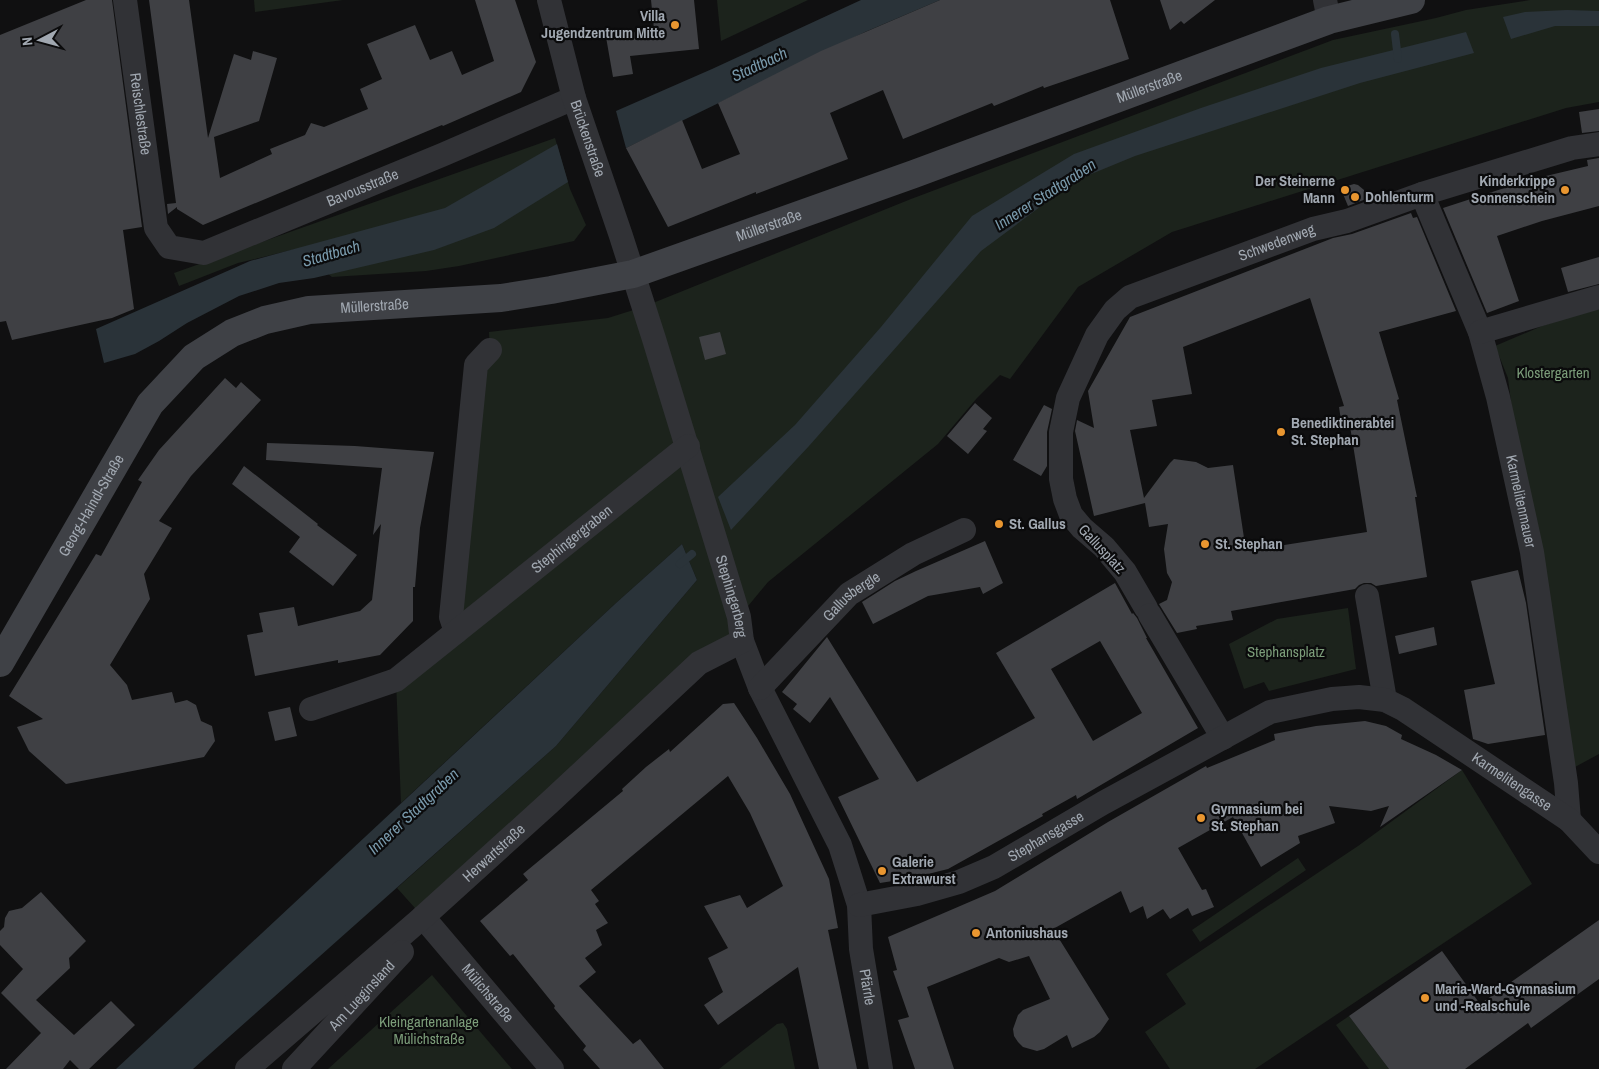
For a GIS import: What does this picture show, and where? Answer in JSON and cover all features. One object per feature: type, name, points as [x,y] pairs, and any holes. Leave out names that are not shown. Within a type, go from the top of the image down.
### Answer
[{"type":"street","name":"Reischlestraße","points":[[125,0],[156,228]]},
{"type":"street","name":"Brückenstraße","points":[[549,0],[574,98],[633,274]]},
{"type":"street","name":"Müllerstraße","points":[[194,357],[232,333],[265,320],[309,310],[501,298],[633,274],[914,174],[1327,10],[1411,0]]},
{"type":"street","name":"Bavousstraße","points":[[156,228],[169,247],[204,254],[574,98]]},
{"type":"street","name":"Schwedenweg","points":[[1060,458],[1061,432],[1068,398],[1082,365],[1096,334],[1115,310],[1130,297],[1313,229],[1348,221],[1422,194],[1572,148],[1599,144]]},
{"type":"street","name":"Karmelitenmauer","points":[[1422,194],[1480,332],[1498,397],[1532,552],[1570,820]]},
{"type":"street","name":"Stephingerberg","points":[[633,274],[688,446],[739,617],[742,641],[760,688],[840,845],[859,905]]},
{"type":"street","points":[[1480,332],[1599,297]]},
{"type":"street","points":[[456,632],[451,617],[476,365],[490,350]]},
{"type":"street","name":"Georg-Haindl-Straße","points":[[0,663],[150,404],[194,357]]},
{"type":"street","name":"Stephingergraben","points":[[311,709],[396,680],[688,446]]},
{"type":"street","name":"Gallusplatz","points":[[1060,458],[1065,499],[1071,515],[1082,528],[1104,547],[1125,572],[1223,738]]},
{"type":"street","name":"Gallusbergle","points":[[760,688],[849,594],[913,554],[964,530]]},
{"type":"street","points":[[1223,738],[1270,712],[1332,699],[1358,697],[1385,700],[1367,596]]},
{"type":"street","name":"Herwartstraße","points":[[247,1069],[422,919],[700,663],[742,641]]},
{"type":"street","name":"Karmelitengasse","points":[[1385,700],[1403,708],[1570,820],[1599,852]]},
{"type":"street","name":"Stephansgasse","points":[[859,905],[917,894],[951,885],[994,867],[1103,803],[1223,738]]},
{"type":"street","name":"Pfärrle","points":[[859,905],[860,949],[881,1069]]},
{"type":"street","name":"Am Lueginsland","points":[[294,1069],[406,947],[422,919]]},
{"type":"street","name":"Mülichstraße","points":[[422,919],[552,1069]]},
{"type":"green space","points":[[254,0],[343,0],[255,12]]},
{"type":"green space","points":[[717,0],[808,0],[721,41]]},
{"type":"green space","points":[[1530,0],[1599,0],[1599,102],[1566,108],[1172,232],[1078,287],[1010,379],[1000,375],[977,398],[938,444],[768,582],[739,617],[742,641],[423,917],[397,888],[556,746],[697,580],[682,544],[401,803],[396,680],[456,632],[451,617],[490,350],[489,332],[608,318],[643,307],[911,199],[1333,40],[1466,10]]},
{"type":"green space","points":[[555,138],[570,189],[586,225],[574,241],[459,266],[426,271],[332,277],[296,249],[238,263],[179,286],[174,273]]},
{"type":"green space","name":"Klostergarten","points":[[1599,307],[1599,754],[1575,767],[1508,378],[1495,346],[1542,326]]},
{"type":"green space","name":"Stephansplatz","points":[[1348,608],[1356,669],[1269,691],[1264,682],[1244,689],[1229,644],[1277,619]]},
{"type":"green space","points":[[1462,770],[1532,884],[1255,1069],[1170,1069],[1145,1032],[1186,1004],[1166,974],[1358,846]]},
{"type":"green space","points":[[1298,858],[1306,870],[1200,942],[1192,930]]},
{"type":"green space","name":"Kleingartenanlage Mülichstraße","points":[[432,975],[512,1069],[328,1069]]},
{"type":"green space","points":[[1349,1016],[1389,1069],[1369,1069],[1336,1025]]},
{"type":"green space","points":[[783,1023],[787,1029],[795,1069],[719,1069],[777,1024]]},
{"type":"water","name":"Stadtbach","points":[[861,0],[940,0],[865,32],[626,148],[616,111]]},
{"type":"water","points":[[1599,11],[1599,26],[1555,26],[1511,39],[1503,17],[1525,12]]},
{"type":"water","points":[[1466,32],[1474,53],[1360,83],[1135,156],[1084,177],[1052,198],[981,251],[809,446],[731,530],[718,497],[795,425],[881,327],[972,216],[1074,154],[1201,108],[1321,68]]},
{"type":"water","name":"Stadtbach","points":[[557,144],[568,182],[494,228],[434,250],[314,278],[279,283],[239,296],[187,323],[135,354],[104,363],[96,329],[250,261],[445,208]]},
{"type":"water","points":[[682,544],[697,580],[556,746],[193,1069],[116,1069],[616,603]]},
{"type":"building","points":[[86,0],[112,0],[142,227],[123,230],[134,309],[112,318],[12,340],[6,321],[0,322],[0,35]]},
{"type":"building","points":[[149,0],[189,0],[208,138],[234,54],[251,60],[253,51],[277,58],[259,121],[214,137],[220,178],[272,154],[270,149],[305,135],[311,123],[324,127],[368,109],[360,89],[382,79],[367,44],[415,25],[430,60],[452,51],[462,75],[494,61],[475,0],[515,0],[536,62],[521,92],[203,225],[177,209],[177,207],[168,214],[167,204],[176,203]]},
{"type":"building","points":[[651,0],[694,0],[699,49],[630,56],[633,74],[613,77],[606,37],[654,29]]},
{"type":"building","points":[[940,0],[1110,0],[1129,59],[1044,88],[1043,86],[994,106],[992,103],[903,139],[883,90],[830,113],[848,159],[756,194],[756,192],[668,227],[626,148],[682,120],[702,169],[740,154],[718,103],[821,51]]},
{"type":"building","points":[[1160,0],[1215,0],[1184,24],[1181,21],[1170,30]]},
{"type":"building","points":[[1599,109],[1599,131],[1582,133],[1579,112]]},
{"type":"building","points":[[1599,158],[1599,206],[1542,221],[1497,236],[1519,301],[1487,313],[1443,208],[1529,180],[1588,166],[1587,160]]},
{"type":"building","name":"Dohlenturm","points":[[1354,184],[1364,190],[1366,199],[1348,206],[1343,194],[1347,186]]},
{"type":"building","points":[[1411,213],[1413,218],[1417,217],[1456,311],[1379,332],[1399,399],[1397,400],[1417,497],[1415,497],[1427,577],[1376,586],[1371,583],[1364,583],[1355,589],[1231,611],[1233,620],[1196,626],[1197,629],[1177,633],[1159,604],[1167,600],[1172,582],[1167,573],[1164,549],[1168,524],[1149,527],[1145,503],[1094,516],[1075,431],[1077,420],[1094,428],[1088,391],[1130,317],[1333,238],[1352,234]],"holes":[[[1310,298],[1344,406],[1339,407],[1342,427],[1350,426],[1367,532],[1246,551],[1233,465],[1208,468],[1196,462],[1174,459],[1144,498],[1130,430],[1157,426],[1152,400],[1192,394],[1183,347]]]},
{"type":"building","points":[[1599,257],[1599,284],[1568,292],[1561,268]]},
{"type":"building","points":[[720,332],[726,354],[705,360],[699,337]]},
{"type":"building","points":[[225,378],[236,388],[241,382],[261,400],[191,476],[159,521],[172,528],[144,574],[150,599],[110,665],[127,685],[132,700],[172,692],[175,703],[187,700],[196,705],[201,721],[212,726],[215,741],[204,757],[66,784],[29,751],[17,727],[43,719],[9,696],[96,554],[101,556],[142,482],[138,480],[159,450]]},
{"type":"building","points":[[975,403],[992,418],[983,429],[987,431],[968,454],[947,436]]},
{"type":"building","points":[[1044,405],[1052,409],[1047,432],[1047,466],[1041,476],[1013,460]]},
{"type":"building","points":[[267,443],[355,446],[434,452],[420,528],[415,587],[413,587],[413,621],[380,655],[338,663],[338,660],[255,676],[247,635],[263,632],[259,613],[294,607],[298,626],[360,611],[372,600],[381,524],[373,535],[382,468],[266,460]]},
{"type":"building","points":[[244,466],[357,555],[333,586],[289,552],[300,537],[232,484]]},
{"type":"building","points":[[985,541],[1003,583],[983,594],[980,587],[928,596],[873,624],[862,602],[895,581]]},
{"type":"building","points":[[1518,570],[1526,603],[1545,735],[1488,744],[1473,739],[1464,690],[1495,684],[1471,581]]},
{"type":"building","points":[[1115,583],[1132,614],[1137,618],[1146,638],[1198,728],[1077,799],[1076,795],[1042,814],[1043,816],[948,869],[912,878],[880,883],[838,797],[879,779],[830,697],[810,723],[793,709],[797,704],[782,692],[827,637],[917,782],[1035,718],[996,653]],"holes":[[[1100,641],[1142,713],[1093,741],[1051,669]]]},
{"type":"building","points":[[1434,627],[1437,645],[1399,654],[1395,636]]},
{"type":"building","points":[[734,703],[790,794],[829,879],[838,928],[828,930],[857,1069],[819,1069],[798,967],[718,1025],[704,1005],[723,992],[708,958],[728,948],[704,906],[740,895],[747,908],[783,886],[750,813],[728,776],[591,890],[599,901],[595,904],[608,923],[596,930],[602,945],[585,958],[596,972],[579,986],[633,1044],[640,1039],[664,1069],[600,1069],[583,1050],[586,1046],[513,954],[510,956],[480,921],[528,880],[523,874],[623,791],[622,789],[646,767],[669,749],[670,752],[723,704]]},
{"type":"building","points":[[290,707],[297,736],[275,741],[268,712]]},
{"type":"building","points":[[1365,721],[1386,726],[1402,735],[1401,739],[1436,755],[1462,770],[1380,827],[1389,806],[1371,811],[1329,806],[1335,823],[1298,836],[1300,843],[1261,867],[1233,817],[1178,848],[1202,890],[1206,889],[1214,907],[1192,916],[1188,908],[1170,919],[1163,909],[1147,919],[1143,906],[1130,913],[1121,891],[1053,929],[1109,1019],[1094,1037],[1072,1048],[1067,1035],[1044,1049],[1037,1051],[1023,1047],[1014,1036],[1013,1029],[1018,1015],[1023,1010],[1050,999],[1029,956],[1009,962],[999,958],[927,987],[954,1069],[915,1069],[898,1020],[909,1017],[893,971],[897,970],[888,937],[995,891],[1108,822],[1206,766],[1207,768],[1275,740],[1274,734],[1316,726]]},
{"type":"building","points":[[41,892],[86,941],[69,958],[70,968],[36,1000],[74,1035],[111,1001],[135,1025],[89,1069],[79,1069],[70,1060],[63,1069],[6,1069],[41,1033],[1,993],[23,969],[0,945],[0,931],[4,927],[5,918],[9,911],[22,908]]},
{"type":"building","points":[[1599,920],[1599,979],[1531,1028],[1528,1023],[1465,1069],[1389,1069],[1349,1016],[1442,951],[1480,1004]]},
{"type":"waterway","points":[[1395,34],[1398,59]]},
{"type":"waterway","name":"Innerer Stadtgraben","points":[[680,564],[692,554]]},
{"type":"place","name":"Villa Jugendzentrum Mitte","points":[[675,25]]},
{"type":"place","name":"Der Steinerne Mann","points":[[1345,190]]},
{"type":"place","name":"Kinderkrippe Sonnenschein","points":[[1565,190]]},
{"type":"place","name":"Dohlenturm","points":[[1355,197]]},
{"type":"place","name":"Benediktinerabtei St. Stephan","points":[[1281,432]]},
{"type":"place","name":"St. Gallus","points":[[999,524]]},
{"type":"place","name":"St. Stephan","points":[[1205,544]]},
{"type":"place","name":"Gymnasium bei St. Stephan","points":[[1201,818]]},
{"type":"place","name":"Galerie Extrawurst","points":[[882,871]]},
{"type":"place","name":"Antoniushaus","points":[[976,933]]},
{"type":"place","name":"Maria-Ward-Gymnasium und -Realschule","points":[[1425,998]]}]
